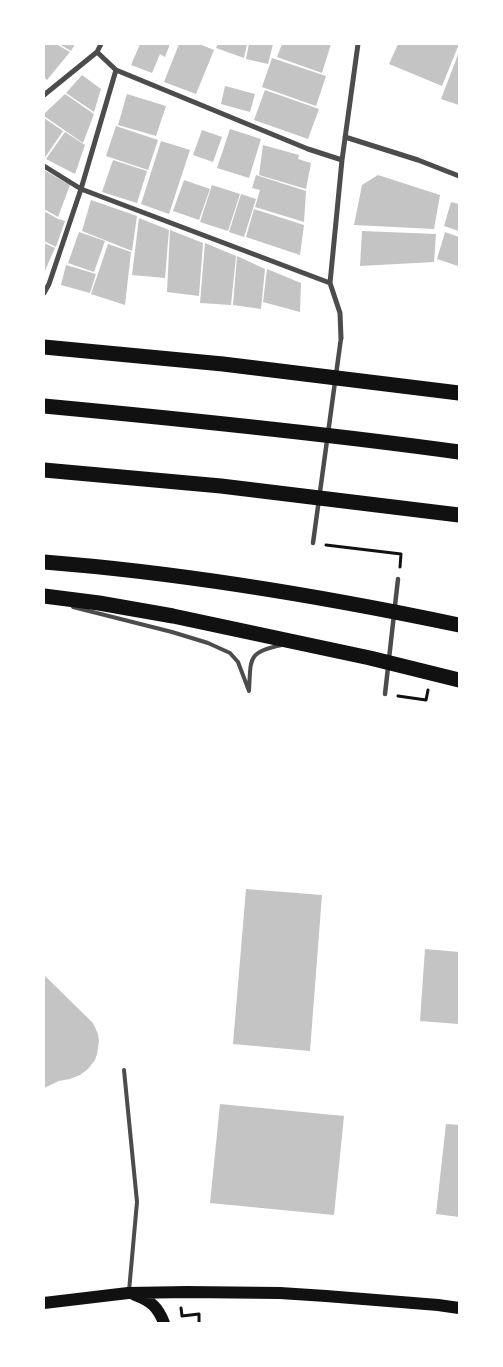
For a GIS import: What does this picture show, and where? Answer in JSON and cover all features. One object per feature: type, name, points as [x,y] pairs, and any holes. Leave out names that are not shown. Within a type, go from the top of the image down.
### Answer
[{"type":"highway","points":[[44,347],[223,364],[459,393]]},
{"type":"highway","points":[[44,406],[266,428],[459,452]]},
{"type":"highway","points":[[44,470],[230,487],[459,516]]},
{"type":"highway","points":[[44,562],[166,574],[270,589],[459,625]]},
{"type":"highway","points":[[47,599],[99,603],[172,616],[370,658],[459,680]]},
{"type":"main road","points":[[44,1303],[128,1293],[187,1292],[280,1294],[381,1300],[459,1308]]},
{"type":"main road","points":[[128,1293],[149,1300],[161,1314],[164,1323]]},
{"type":"street","points":[[44,95],[97,52],[101,44]]},
{"type":"street","points":[[313,543],[341,338],[340,313],[330,283],[342,160],[358,44]]},
{"type":"street","points":[[97,52],[116,70],[308,149],[342,160]]},
{"type":"street","points":[[44,293],[49,284],[81,189],[116,70]]},
{"type":"street","points":[[345,137],[418,160],[459,176]]},
{"type":"street","points":[[44,166],[81,189],[330,283]]},
{"type":"street","points":[[385,694],[398,579]]},
{"type":"lane","points":[[71,606],[172,632],[208,643],[230,653],[238,662],[248,690],[250,664],[256,653],[266,648],[297,642]]},
{"type":"lane","points":[[124,1070],[137,1202],[128,1293]]},
{"type":"path","points":[[313,543],[401,554],[398,579]]},
{"type":"path","points":[[385,694],[426,700]]},
{"type":"building","points":[[44,44],[56,44],[70,52],[47,80],[44,77]]},
{"type":"building","points":[[59,44],[75,44],[71,51]]},
{"type":"building","points":[[140,44],[170,44],[165,57],[160,54],[152,73],[131,65]]},
{"type":"building","points":[[179,44],[199,44],[214,50],[196,94],[164,82]]},
{"type":"building","points":[[218,44],[247,44],[244,58],[216,48]]},
{"type":"building","points":[[249,44],[273,44],[268,64],[246,59]]},
{"type":"building","points":[[282,44],[331,44],[322,73],[277,57]]},
{"type":"building","points":[[398,44],[459,44],[442,86],[389,64]]},
{"type":"building","points":[[459,52],[459,105],[441,99]]},
{"type":"building","points":[[272,58],[326,76],[316,106],[262,87]]},
{"type":"building","points":[[82,75],[101,89],[94,112],[66,93]]},
{"type":"building","points":[[225,86],[255,94],[250,112],[221,104]]},
{"type":"building","points":[[265,90],[319,109],[308,139],[254,120]]},
{"type":"building","points":[[65,94],[94,114],[83,143],[44,116]]},
{"type":"building","points":[[127,94],[166,106],[156,136],[118,125]]},
{"type":"building","points":[[44,118],[63,131],[44,159]]},
{"type":"building","points":[[116,126],[158,140],[148,170],[106,156]]},
{"type":"building","points":[[230,129],[261,139],[249,178],[217,168]]},
{"type":"building","points":[[202,130],[222,137],[213,162],[193,155]]},
{"type":"building","points":[[65,132],[85,145],[75,174],[46,159]]},
{"type":"building","points":[[161,141],[190,150],[169,214],[141,204]]},
{"type":"building","points":[[263,145],[299,155],[298,159],[311,163],[306,189],[259,175]]},
{"type":"building","points":[[113,160],[147,171],[137,203],[102,192]]},
{"type":"building","points":[[44,170],[70,185],[58,217],[44,209]]},
{"type":"building","points":[[256,175],[306,191],[304,222],[255,207],[260,190],[252,188]]},
{"type":"building","points":[[378,175],[440,195],[434,229],[354,225],[362,185]]},
{"type":"building","points":[[184,180],[210,189],[199,220],[173,211]]},
{"type":"building","points":[[212,185],[240,194],[228,231],[200,222]]},
{"type":"building","points":[[241,194],[256,199],[244,237],[229,232]]},
{"type":"building","points":[[91,200],[137,216],[132,251],[82,231]]},
{"type":"building","points":[[451,202],[459,204],[459,231],[444,226]]},
{"type":"building","points":[[254,209],[304,225],[300,255],[246,237]]},
{"type":"building","points":[[44,211],[65,221],[56,247],[44,241]]},
{"type":"building","points":[[139,218],[169,230],[165,278],[132,275]]},
{"type":"building","points":[[170,230],[203,243],[199,296],[167,292]]},
{"type":"building","points":[[362,231],[436,234],[434,262],[360,266]]},
{"type":"building","points":[[79,232],[105,241],[94,272],[68,263]]},
{"type":"building","points":[[445,232],[459,237],[458,266],[437,259]]},
{"type":"building","points":[[44,243],[55,248],[44,273]]},
{"type":"building","points":[[205,243],[236,256],[231,305],[200,303]]},
{"type":"building","points":[[108,244],[131,252],[125,305],[91,294]]},
{"type":"building","points":[[237,256],[265,269],[261,309],[233,305]]},
{"type":"building","points":[[66,265],[96,274],[90,293],[61,285]]},
{"type":"building","points":[[267,269],[301,283],[300,312],[263,302]]},
{"type":"building","points":[[246,889],[322,895],[310,1051],[233,1044]]},
{"type":"building","points":[[425,949],[459,952],[459,1024],[420,1021]]},
{"type":"building","points":[[44,975],[93,1023],[99,1041],[95,1060],[88,1069],[80,1075],[44,1088]]},
{"type":"building","points":[[220,1104],[344,1116],[334,1215],[210,1203]]},
{"type":"building","points":[[446,1124],[459,1125],[459,1217],[436,1214]]}]
